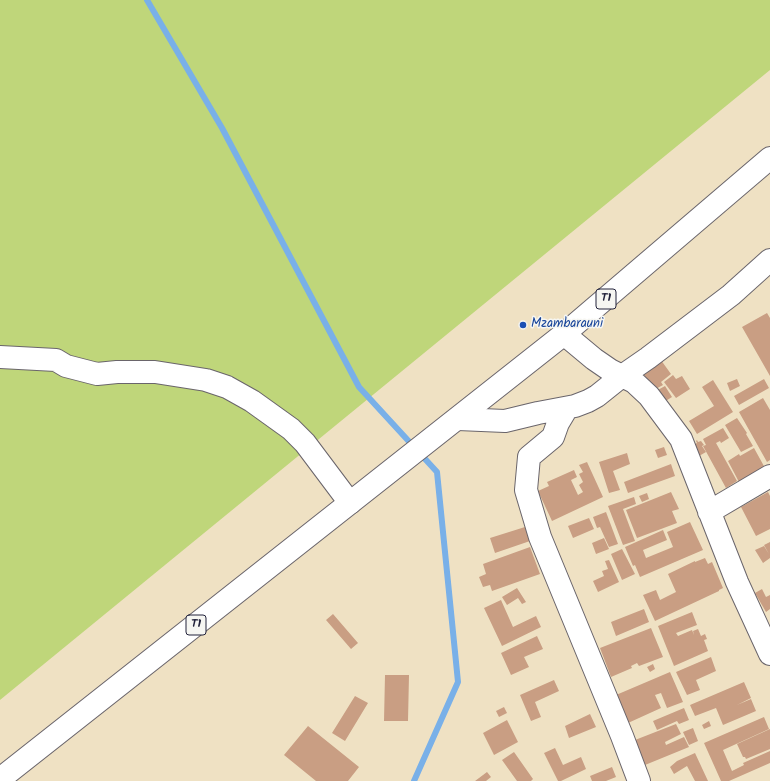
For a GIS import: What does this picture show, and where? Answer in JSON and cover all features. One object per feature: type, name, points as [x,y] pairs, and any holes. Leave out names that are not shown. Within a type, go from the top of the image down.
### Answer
[{"type":"main road","name":"T1","points":[[0,779],[564,334],[770,158]]},
{"type":"main road","points":[[458,419],[505,422],[538,413],[583,404],[597,396],[731,295],[770,260]]},
{"type":"main road","points":[[564,334],[594,359],[634,382],[649,396],[681,439],[737,582],[770,654]]},
{"type":"main road","points":[[0,357],[56,360],[66,366],[97,374],[117,372],[155,372],[206,380],[227,387],[252,400],[291,429],[305,443],[350,503]]},
{"type":"main road","points":[[567,408],[552,437],[530,457],[526,490],[540,537],[639,781]]},
{"type":"main road","points":[[709,512],[770,476]]},
{"type":"green space","points":[[0,0],[770,0],[770,70],[0,700]]},
{"type":"building","points":[[767,313],[770,318],[770,376],[742,327]]},
{"type":"building","points":[[658,356],[671,374],[661,382],[663,385],[652,391],[642,371]]},
{"type":"building","points":[[673,375],[676,379],[682,376],[690,389],[676,398],[664,382]]},
{"type":"building","points":[[737,379],[740,386],[730,391],[727,383]]},
{"type":"building","points":[[764,379],[769,388],[739,405],[734,396]]},
{"type":"building","points":[[713,380],[733,412],[697,434],[689,421],[714,406],[702,387]]},
{"type":"building","points":[[665,386],[672,397],[664,402],[656,391]]},
{"type":"building","points":[[763,398],[770,410],[770,460],[767,462],[739,412]]},
{"type":"building","points":[[737,418],[747,433],[746,434],[753,446],[741,452],[725,425]]},
{"type":"building","points":[[723,428],[729,438],[721,443],[720,441],[716,443],[737,481],[726,488],[703,446],[706,445],[703,439]]},
{"type":"building","points":[[697,440],[698,442],[701,441],[704,445],[702,446],[706,452],[699,456],[694,447],[696,446],[695,444],[697,443]]},
{"type":"building","points":[[664,447],[667,455],[658,458],[655,450]]},
{"type":"building","points":[[754,448],[765,468],[739,482],[728,461],[739,454],[740,456]]},
{"type":"building","points":[[627,453],[630,464],[613,471],[620,490],[609,493],[599,462]]},
{"type":"building","points":[[587,462],[603,497],[552,521],[538,491],[549,486],[547,482],[574,470],[577,477],[571,480],[578,495],[583,492],[579,485],[583,482],[579,474],[583,472],[579,465]]},
{"type":"building","points":[[671,464],[675,476],[628,493],[624,482]]},
{"type":"building","points":[[671,492],[679,509],[672,511],[677,523],[637,538],[626,510]]},
{"type":"building","points":[[768,492],[770,496],[770,529],[756,536],[741,507]]},
{"type":"building","points":[[647,493],[649,499],[642,502],[639,496]]},
{"type":"building","points":[[634,497],[636,504],[623,509],[635,541],[623,545],[608,506]]},
{"type":"building","points":[[606,512],[618,544],[609,547],[600,527],[597,528],[593,517]]},
{"type":"building","points":[[589,518],[594,529],[573,538],[568,526]]},
{"type":"building","points":[[690,522],[703,550],[640,577],[635,565],[633,566],[625,547],[663,530],[667,540],[643,550],[646,558],[673,547],[667,532]]},
{"type":"building","points":[[525,527],[530,541],[495,553],[490,538]]},
{"type":"building","points":[[604,538],[609,549],[596,554],[592,543]]},
{"type":"building","points":[[770,542],[770,558],[763,563],[755,550],[764,546],[769,554],[764,545]]},
{"type":"building","points":[[530,547],[540,574],[492,591],[490,585],[483,587],[479,577],[486,574],[483,564]]},
{"type":"building","points":[[622,549],[635,574],[622,580],[611,554]]},
{"type":"building","points":[[705,558],[708,564],[712,562],[723,588],[655,621],[643,595],[656,590],[660,600],[676,592],[668,574],[695,561]]},
{"type":"building","points":[[609,560],[619,582],[598,592],[593,581],[604,576],[602,571],[608,569],[605,561]]},
{"type":"building","points":[[517,588],[526,602],[522,604],[518,598],[507,605],[502,597]]},
{"type":"building","points":[[762,589],[766,597],[770,595],[770,609],[766,612],[755,593]]},
{"type":"building","points":[[501,600],[513,627],[536,616],[541,627],[502,646],[484,608]]},
{"type":"building","points":[[644,609],[649,622],[616,636],[611,622]]},
{"type":"building","points":[[692,612],[697,625],[676,633],[678,636],[692,630],[694,635],[693,631],[698,629],[701,636],[705,634],[707,639],[704,640],[708,651],[674,666],[658,626]]},
{"type":"building","points":[[333,614],[358,643],[351,649],[326,620]]},
{"type":"building","points":[[651,628],[663,657],[639,666],[637,663],[631,666],[632,668],[611,677],[600,648]]},
{"type":"building","points":[[537,636],[543,649],[524,657],[529,667],[511,675],[501,653]]},
{"type":"building","points":[[711,657],[716,671],[696,680],[700,690],[687,695],[676,672]]},
{"type":"building","points":[[653,664],[655,669],[650,672],[647,667]]},
{"type":"building","points":[[670,672],[683,702],[667,708],[661,693],[655,695],[661,708],[628,723],[616,695]]},
{"type":"building","points":[[385,675],[409,675],[408,721],[384,721]]},
{"type":"building","points":[[554,680],[559,691],[535,702],[541,717],[531,721],[520,695]]},
{"type":"building","points":[[744,682],[751,698],[737,705],[751,699],[756,711],[723,725],[716,708],[695,716],[690,705]]},
{"type":"building","points":[[355,696],[368,703],[345,741],[332,733]]},
{"type":"building","points":[[504,707],[507,713],[499,717],[496,711]]},
{"type":"building","points":[[684,708],[689,720],[679,724],[677,721],[657,730],[653,721]]},
{"type":"building","points":[[590,714],[596,727],[569,738],[565,726]]},
{"type":"building","points":[[764,717],[769,729],[723,750],[732,771],[744,765],[743,763],[770,751],[770,763],[729,781],[721,781],[704,743]]},
{"type":"building","points":[[507,720],[518,742],[494,755],[483,733]]},
{"type":"building","points":[[709,721],[711,726],[704,729],[702,725]]},
{"type":"building","points":[[676,724],[681,734],[665,742],[666,745],[684,737],[689,747],[645,765],[635,740]]},
{"type":"building","points":[[308,726],[359,767],[348,781],[316,781],[284,755]]},
{"type":"building","points":[[693,728],[698,741],[689,745],[683,732]]},
{"type":"building","points":[[770,729],[770,749],[746,759],[743,757],[737,744]]},
{"type":"building","points":[[555,748],[563,765],[581,757],[586,769],[558,781],[544,753]]},
{"type":"building","points":[[514,752],[533,779],[531,781],[517,781],[502,760]]},
{"type":"building","points":[[695,753],[708,781],[695,781],[687,766],[674,774],[670,767],[677,761]]},
{"type":"building","points":[[612,767],[616,777],[606,781],[592,781],[590,776]]},
{"type":"building","points":[[487,772],[491,777],[486,781],[475,781]]},
{"type":"waterway","points":[[147,0],[222,128],[359,387],[437,472],[458,682],[414,781]]},
{"type":"place","name":"Mzambarauni","points":[[523,325]]}]
